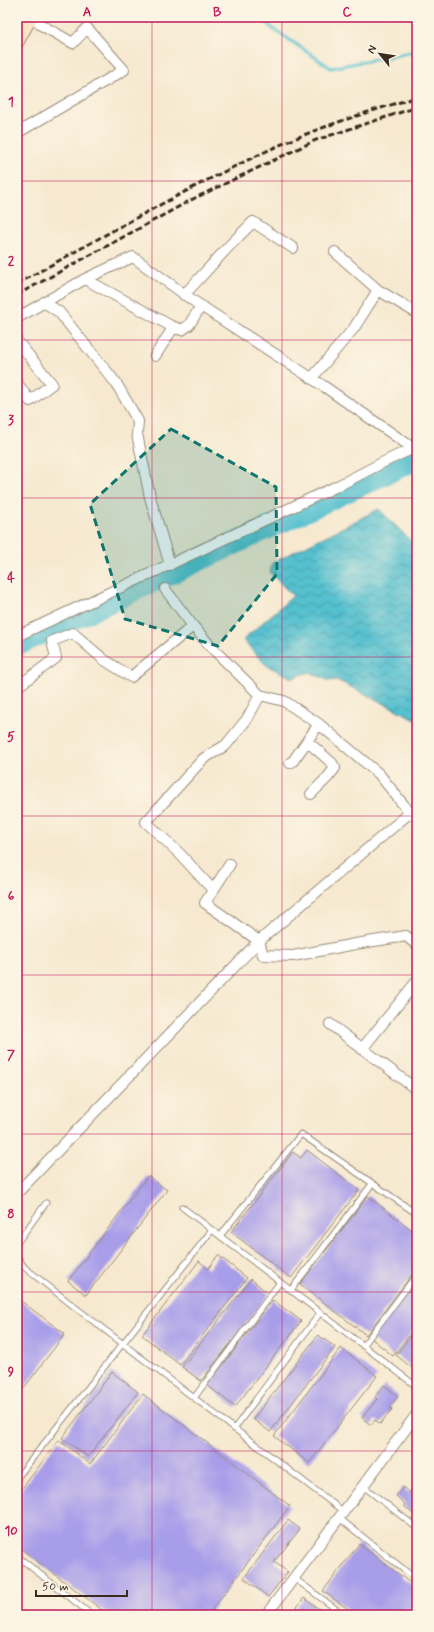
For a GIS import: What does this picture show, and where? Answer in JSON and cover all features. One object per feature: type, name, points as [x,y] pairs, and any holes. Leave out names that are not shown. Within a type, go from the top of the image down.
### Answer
[{"type":"street","points":[[17,41],[30,17]]},
{"type":"street","points":[[17,132],[124,70],[86,28],[73,43],[41,25],[34,17]]},
{"type":"street","points":[[184,294],[253,222],[293,248]]},
{"type":"street","points":[[334,252],[378,290],[417,313]]},
{"type":"street","points":[[17,318],[85,279],[133,257],[201,306],[312,378],[416,449]]},
{"type":"street","points":[[85,279],[171,326],[182,330],[189,325],[201,306]]},
{"type":"street","points":[[312,378],[354,328],[378,290]]},
{"type":"street","points":[[44,302],[59,312],[111,378],[138,421],[137,434],[150,497],[170,565]]},
{"type":"street","points":[[155,356],[173,328],[171,326]]},
{"type":"street","points":[[17,341],[52,384],[30,401],[17,383]]},
{"type":"street","points":[[17,636],[170,565],[206,546],[416,449]]},
{"type":"street","points":[[17,1193],[259,941],[414,811],[379,774],[319,724],[284,701],[260,695],[214,650],[193,626],[165,589]]},
{"type":"street","points":[[17,687],[56,658],[52,641],[73,633],[104,659],[131,677],[193,626]]},
{"type":"street","points":[[213,890],[180,854],[146,822],[203,759],[226,745],[247,719],[260,695]]},
{"type":"street","points":[[290,764],[319,724]]},
{"type":"street","points":[[307,740],[332,763],[335,768],[311,794]]},
{"type":"street","points":[[230,864],[205,903],[259,941],[263,955],[293,956],[406,936],[417,945]]},
{"type":"street","points":[[362,1049],[417,981]]},
{"type":"street","points":[[330,1024],[417,1090]]},
{"type":"street","points":[[266,1615],[417,1414]]},
{"type":"lane","points":[[220,1236],[301,1134],[417,1214]]},
{"type":"lane","points":[[291,1290],[372,1184]]},
{"type":"lane","points":[[17,1243],[46,1203]]},
{"type":"lane","points":[[182,1207],[416,1386]]},
{"type":"lane","points":[[17,1478],[212,1230]]},
{"type":"lane","points":[[17,1256],[24,1267],[234,1429],[341,1515],[417,1580]]},
{"type":"lane","points":[[363,1346],[417,1274]]},
{"type":"lane","points":[[194,1398],[280,1282]]},
{"type":"lane","points":[[234,1429],[320,1313]]},
{"type":"lane","points":[[363,1486],[417,1528]]},
{"type":"lane","points":[[17,1556],[92,1615]]},
{"type":"lane","points":[[294,1578],[344,1615]]},
{"type":"highlighted area","points":[[171,429],[276,487],[277,574],[218,646],[125,619],[90,504]]},
{"type":"water","points":[[379,509],[417,547],[417,599],[415,602],[417,606],[417,720],[337,680],[329,681],[310,672],[292,678],[266,665],[243,640],[293,596],[270,573],[272,563]]},
{"type":"building","points":[[307,1150],[359,1190],[291,1278],[231,1232],[293,1152],[301,1158]]},
{"type":"building","points":[[148,1176],[167,1190],[86,1295],[68,1281]]},
{"type":"building","points":[[368,1196],[417,1234],[417,1268],[366,1335],[300,1284]]},
{"type":"building","points":[[218,1255],[247,1278],[180,1365],[142,1335],[199,1261],[208,1269]]},
{"type":"building","points":[[251,1279],[269,1294],[201,1381],[182,1367]]},
{"type":"building","points":[[417,1279],[417,1325],[393,1356],[371,1338]]},
{"type":"building","points":[[17,1298],[65,1334],[17,1397]]},
{"type":"building","points":[[273,1300],[301,1321],[235,1407],[207,1385]]},
{"type":"building","points":[[417,1328],[417,1372],[396,1355]]},
{"type":"building","points":[[318,1335],[335,1347],[270,1432],[253,1419]]},
{"type":"building","points":[[341,1348],[377,1376],[309,1463],[274,1436]]},
{"type":"building","points":[[112,1372],[138,1392],[88,1457],[62,1438]]},
{"type":"building","points":[[384,1385],[398,1396],[390,1407],[392,1409],[380,1424],[375,1420],[371,1425],[362,1418],[377,1399],[375,1397]]},
{"type":"building","points":[[143,1394],[290,1506],[208,1615],[109,1615],[17,1546],[17,1495],[59,1440],[90,1464]]},
{"type":"building","points":[[417,1483],[417,1509],[413,1514],[396,1496],[403,1487],[409,1493]]},
{"type":"building","points":[[288,1520],[300,1529],[274,1562],[288,1572],[268,1597],[244,1578]]},
{"type":"building","points":[[359,1544],[417,1588],[417,1615],[356,1615],[323,1591]]},
{"type":"building","points":[[304,1598],[327,1615],[291,1615]]},
{"type":"waterway","points":[[260,17],[272,28],[331,68],[417,51]]},
{"type":"waterway","points":[[17,645],[417,459]]},
{"type":"railway","points":[[17,284],[173,198],[269,150],[323,128],[417,97]]},
{"type":"railway","points":[[17,295],[193,199],[316,140],[417,107]]}]
